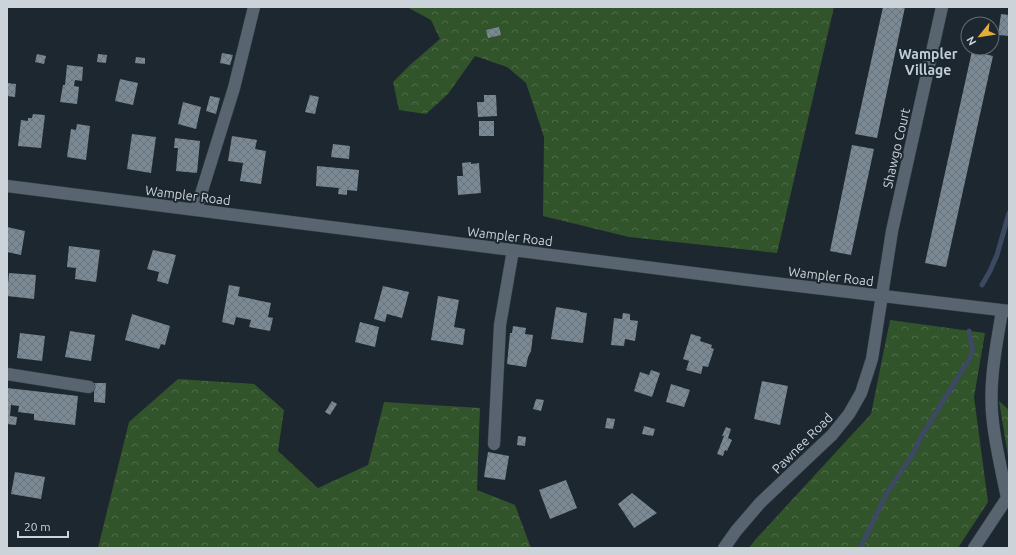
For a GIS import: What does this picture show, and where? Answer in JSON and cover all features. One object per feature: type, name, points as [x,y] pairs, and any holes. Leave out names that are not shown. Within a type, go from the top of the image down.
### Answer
[{"type":"street","points":[[196,210],[234,88],[254,7]]},
{"type":"street","name":"Shawgo Court","points":[[882,297],[892,231],[942,7]]},
{"type":"street","name":"Wampler Road","points":[[7,186],[882,297],[1005,311]]},
{"type":"street","points":[[494,444],[500,325],[512,250]]},
{"type":"street","name":"Pawnee Road","points":[[724,548],[736,531],[756,508],[832,435],[855,404],[867,378],[872,359],[882,297]]},
{"type":"street","points":[[974,548],[1008,502],[993,423],[992,402],[992,379],[1005,311]]},
{"type":"street","points":[[7,374],[89,387]]},
{"type":"green space","points":[[407,7],[834,7],[777,253],[629,237],[543,216],[544,137],[526,83],[507,67],[475,56],[448,94],[426,114],[399,110],[393,82],[440,39],[431,20]]},
{"type":"green space","points":[[890,320],[985,333],[974,397],[988,502],[958,548],[749,548],[871,414]]},
{"type":"green space","points":[[178,379],[254,384],[284,410],[278,451],[318,488],[368,465],[384,402],[480,408],[477,490],[515,505],[531,548],[98,548],[129,422]]},
{"type":"green space","points":[[999,401],[1009,410],[1009,462]]},
{"type":"building","points":[[883,7],[905,7],[877,138],[855,134]]},
{"type":"building","points":[[1001,14],[1009,15],[1009,36],[1000,35]]},
{"type":"building","points":[[499,27],[501,35],[488,38],[486,30]]},
{"type":"building","points":[[222,53],[233,55],[230,65],[220,63]]},
{"type":"building","points":[[37,54],[46,56],[44,64],[35,62]]},
{"type":"building","points":[[98,54],[107,55],[106,63],[97,62]]},
{"type":"building","points":[[971,56],[993,56],[946,267],[925,263]]},
{"type":"building","points":[[136,57],[145,58],[145,64],[135,63]]},
{"type":"building","points":[[67,65],[83,67],[82,81],[75,80],[74,86],[79,87],[77,104],[60,102],[63,85],[65,85]]},
{"type":"building","points":[[120,79],[138,83],[133,105],[115,101]]},
{"type":"building","points":[[7,83],[16,84],[15,97],[7,96]]},
{"type":"building","points":[[310,95],[319,97],[315,114],[305,112]]},
{"type":"building","points":[[484,95],[496,95],[497,116],[478,117],[477,102],[484,102]]},
{"type":"building","points":[[210,96],[220,98],[216,114],[206,111]]},
{"type":"building","points":[[183,102],[201,107],[196,129],[178,124]]},
{"type":"building","points":[[33,114],[45,115],[41,148],[18,146],[21,120],[28,121],[28,118],[32,118]]},
{"type":"building","points":[[479,121],[494,121],[494,136],[479,136]]},
{"type":"building","points":[[77,124],[90,126],[86,160],[67,157],[71,129],[76,130]]},
{"type":"building","points":[[132,134],[156,137],[151,173],[127,169]]},
{"type":"building","points":[[232,136],[257,140],[255,149],[266,151],[261,184],[240,181],[243,163],[228,161]]},
{"type":"building","points":[[175,138],[200,141],[197,173],[176,171],[178,148],[174,148]]},
{"type":"building","points":[[333,144],[350,146],[349,159],[331,157]]},
{"type":"building","points":[[852,145],[874,149],[851,255],[830,251]]},
{"type":"building","points":[[471,162],[471,164],[479,163],[481,193],[458,195],[457,176],[463,176],[462,163]]},
{"type":"building","points":[[317,166],[359,170],[357,191],[347,190],[347,195],[338,194],[339,188],[316,186]]},
{"type":"building","points":[[7,227],[25,231],[21,255],[7,252]]},
{"type":"building","points":[[69,246],[100,250],[96,282],[75,279],[76,268],[67,267]]},
{"type":"building","points":[[153,250],[176,255],[168,284],[157,281],[159,272],[147,269]]},
{"type":"building","points":[[9,273],[36,275],[34,299],[7,296]]},
{"type":"building","points":[[229,285],[240,287],[238,296],[271,303],[268,317],[273,318],[270,331],[249,327],[251,320],[236,317],[234,325],[222,322]]},
{"type":"building","points":[[383,286],[409,292],[402,318],[387,314],[385,322],[374,319]]},
{"type":"building","points":[[438,296],[459,300],[454,327],[465,329],[463,345],[431,340]]},
{"type":"building","points":[[556,307],[587,313],[583,343],[551,339]]},
{"type":"building","points":[[623,313],[630,314],[630,320],[638,321],[635,341],[625,339],[624,346],[611,345],[614,318],[622,319]]},
{"type":"building","points":[[132,314],[170,326],[165,345],[161,344],[159,349],[125,340]]},
{"type":"building","points":[[360,322],[379,327],[375,347],[355,342]]},
{"type":"building","points":[[513,326],[526,328],[525,334],[533,335],[531,351],[526,367],[507,364],[510,333],[512,333]]},
{"type":"building","points":[[70,331],[95,335],[91,361],[65,357]]},
{"type":"building","points":[[20,333],[45,336],[42,361],[17,358]]},
{"type":"building","points":[[691,334],[701,337],[700,341],[712,345],[711,348],[714,349],[708,367],[703,366],[701,374],[686,370],[689,361],[683,359]]},
{"type":"building","points":[[651,370],[660,373],[652,397],[634,391],[640,372],[649,375]]},
{"type":"building","points":[[762,381],[788,386],[780,425],[754,419]]},
{"type":"building","points":[[94,383],[106,383],[105,403],[94,402]]},
{"type":"building","points":[[671,384],[690,390],[684,407],[666,402]]},
{"type":"building","points":[[7,388],[78,396],[75,425],[34,420],[34,414],[18,412],[19,406],[11,405],[10,416],[17,417],[16,425],[7,424]]},
{"type":"building","points":[[536,399],[544,400],[541,411],[533,409]]},
{"type":"building","points":[[332,401],[337,404],[330,415],[325,412]]},
{"type":"building","points":[[607,418],[615,419],[613,429],[605,428]]},
{"type":"building","points":[[644,426],[655,429],[653,436],[642,434]]},
{"type":"building","points":[[726,427],[731,429],[728,438],[732,440],[723,456],[717,454]]},
{"type":"building","points":[[518,436],[526,437],[525,446],[517,445]]},
{"type":"building","points":[[488,452],[509,456],[505,480],[484,477]]},
{"type":"building","points":[[15,472],[45,477],[41,499],[11,494]]},
{"type":"building","points":[[566,480],[577,508],[550,519],[539,490]]},
{"type":"building","points":[[632,493],[657,513],[634,528],[618,504]]},
{"type":"waterway","points":[[982,285],[997,255],[1009,213]]},
{"type":"waterway","points":[[861,548],[887,493],[914,452],[921,437],[971,356],[972,345],[969,331]]},
{"type":"district","name":"Wampler Village","points":[[928,62]]}]
